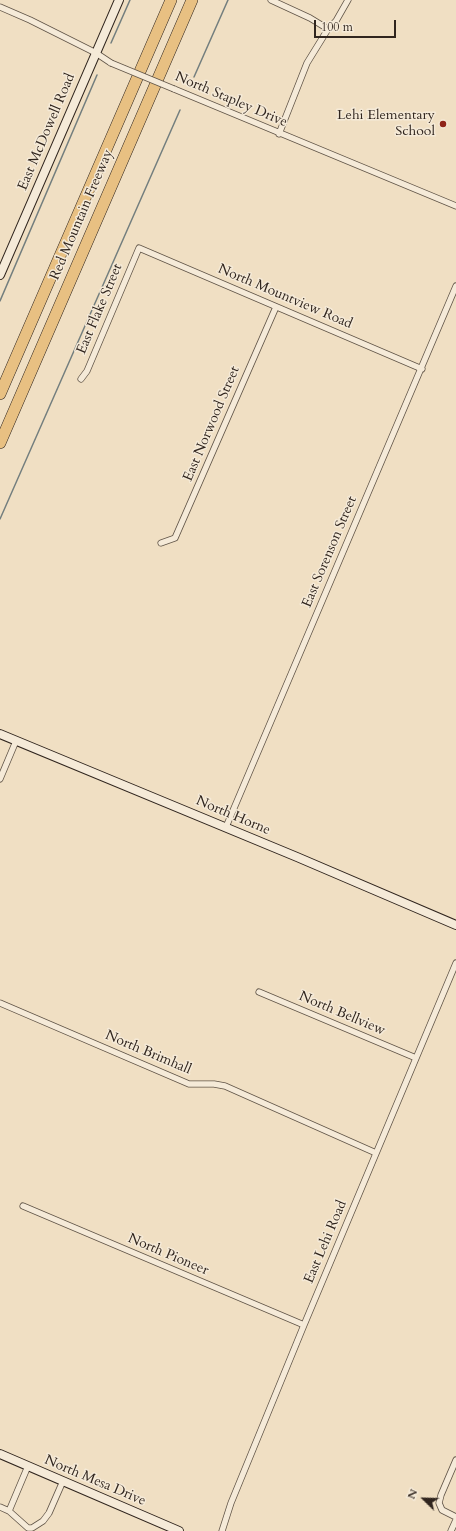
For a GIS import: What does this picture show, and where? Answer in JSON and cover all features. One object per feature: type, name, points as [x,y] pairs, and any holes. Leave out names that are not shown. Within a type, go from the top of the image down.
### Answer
[{"type":"highway","name":"Red Mountain Freeway","points":[[0,394],[171,0]]},
{"type":"highway","name":"Red Mountain Freeway","points":[[0,443],[192,0]]},
{"type":"street","name":"East McDowell Road","points":[[0,274],[119,0]]},
{"type":"street","points":[[271,0],[310,18],[328,29]]},
{"type":"street","points":[[279,134],[307,63],[328,29],[336,21],[348,0]]},
{"type":"street","name":"North Stapley Drive","points":[[0,7],[30,20],[96,53],[111,63],[279,134],[456,206]]},
{"type":"street","name":"North Mountview Road","points":[[139,248],[422,369]]},
{"type":"street","name":"East Flake Street","points":[[81,379],[87,371],[139,248]]},
{"type":"street","name":"East Sorenson Street","points":[[226,827],[456,286]]},
{"type":"street","name":"East Norwood Street","points":[[161,543],[176,538],[276,307]]},
{"type":"street","name":"North Horne","points":[[0,734],[226,827],[456,925]]},
{"type":"street","points":[[0,779],[16,741]]},
{"type":"street","name":"East Lehi Road","points":[[222,1531],[231,1503],[304,1325],[456,963]]},
{"type":"street","name":"North Bellview","points":[[259,992],[416,1058]]},
{"type":"street","name":"North Brimhall","points":[[0,1003],[189,1084],[214,1084],[225,1086],[376,1153]]},
{"type":"street","name":"North Pioneer","points":[[23,1206],[304,1325]]},
{"type":"street","name":"North Mesa Drive","points":[[0,1454],[179,1531]]},
{"type":"street","points":[[451,1531],[456,1518],[442,1510],[439,1503],[456,1460]]},
{"type":"street","points":[[9,1511],[28,1466]]},
{"type":"street","points":[[0,1507],[9,1511],[28,1528],[32,1528],[43,1521],[63,1481]]},
{"type":"waterway","points":[[111,43],[130,0]]},
{"type":"waterway","points":[[194,77],[228,0]]},
{"type":"waterway","points":[[0,301],[97,75]]},
{"type":"waterway","points":[[0,519],[180,110]]},
{"type":"place","name":"Lehi Elementary School","points":[[443,124]]}]
